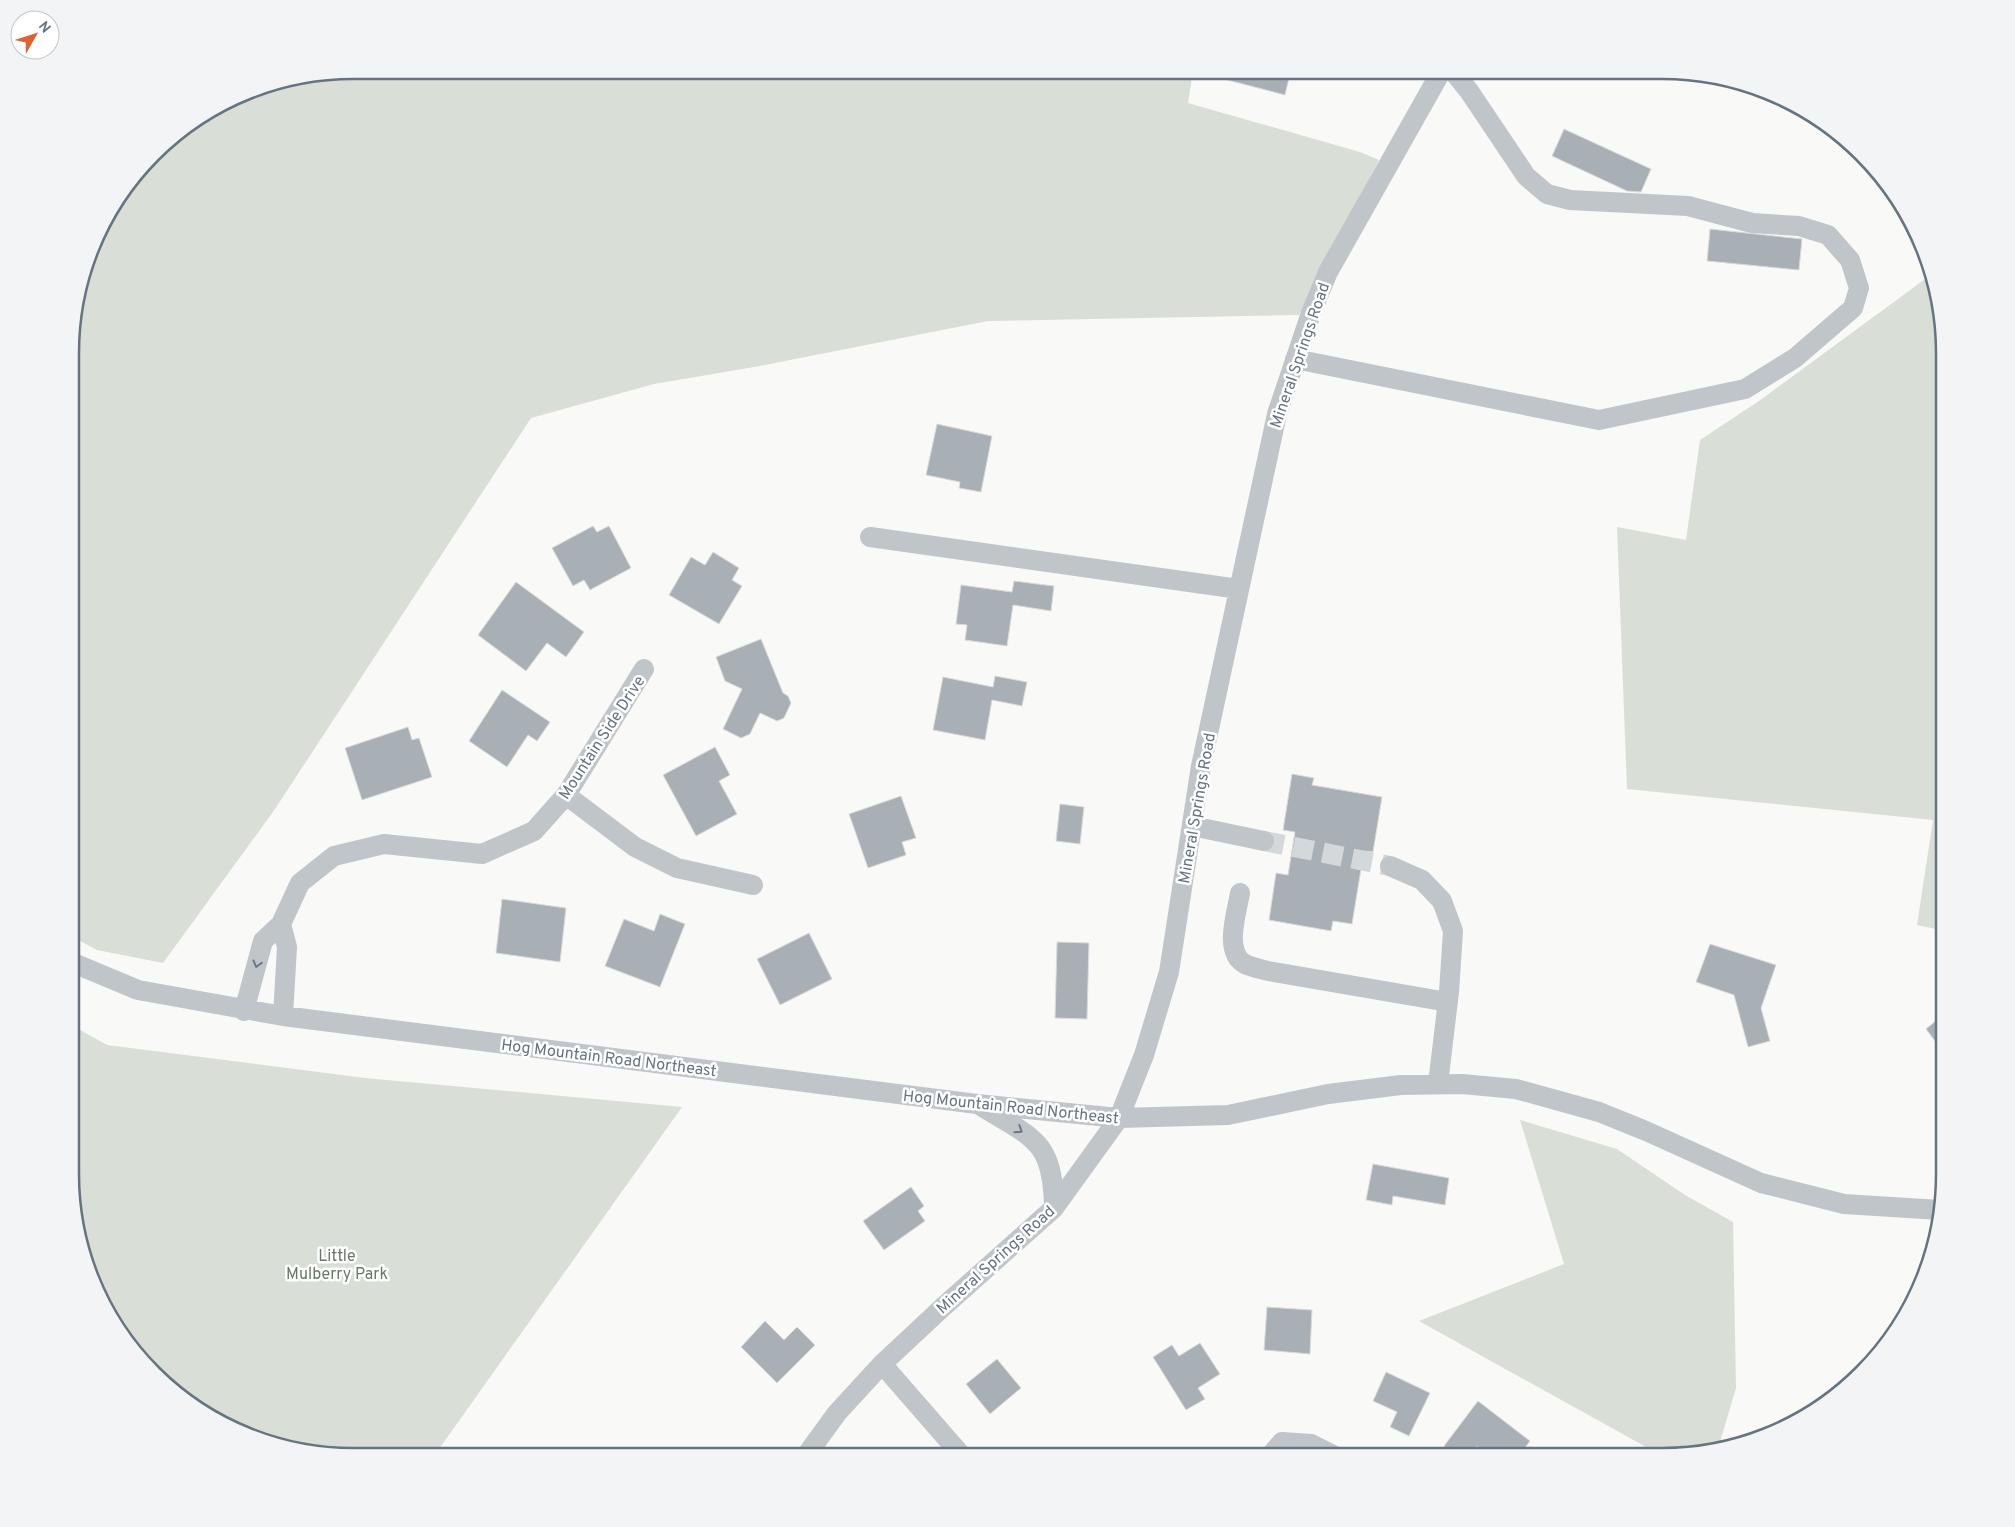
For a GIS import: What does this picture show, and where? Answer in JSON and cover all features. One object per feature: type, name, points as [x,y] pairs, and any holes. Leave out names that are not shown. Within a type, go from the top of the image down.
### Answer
[{"type":"street","name":"Mineral Springs Road","points":[[812,1448],[837,1413],[882,1364],[943,1306],[1054,1208],[1119,1118],[1144,1056],[1169,972],[1201,766],[1277,414],[1311,313],[1328,272],[1437,79]]},
{"type":"street","points":[[1295,359],[1599,420],[1745,389],[1794,358],[1853,308],[1859,288],[1850,260],[1828,235],[1799,226],[1752,223],[1688,206],[1570,200],[1547,194],[1526,176],[1459,79]]},
{"type":"street","points":[[870,537],[1239,589]]},
{"type":"street","name":"Mountain Side Drive","points":[[244,1010],[263,942],[281,924],[300,883],[334,856],[384,844],[482,854],[534,831],[566,795],[644,669]]},
{"type":"street","points":[[566,795],[635,847],[678,868],[753,884]]},
{"type":"street","points":[[1192,826],[1264,841]]},
{"type":"street","points":[[1390,866],[1422,880],[1442,901],[1453,931],[1448,1002],[1438,1084]]},
{"type":"street","points":[[1240,893],[1231,940],[1238,957],[1244,964],[1268,971],[1448,1002]]},
{"type":"street","points":[[281,924],[287,947],[283,1016]]},
{"type":"street","name":"Hog Mountain Road Northeast","points":[[79,965],[138,990],[283,1016],[977,1104],[1119,1118],[1228,1115],[1328,1094],[1401,1085],[1462,1084],[1516,1089],[1599,1112],[1646,1130],[1761,1183],[1844,1204],[1934,1210]]},
{"type":"street","points":[[977,1104],[1031,1138],[1042,1149],[1052,1171],[1054,1208]]},
{"type":"street","points":[[882,1364],[955,1448]]},
{"type":"street","points":[[1277,1448],[1282,1442],[1311,1444],[1319,1448]]},
{"type":"green space","points":[[335,79],[1192,79],[1188,103],[1360,152],[1379,160],[1299,315],[988,321],[760,366],[654,384],[531,418],[275,809],[163,963],[97,950],[79,940],[79,335],[81,317],[93,265],[107,232],[125,200],[159,159],[186,135],[216,115],[265,93],[299,84]]},
{"type":"green space","points":[[1926,278],[1936,335],[1936,929],[1917,925],[1933,820],[1627,789],[1617,527],[1686,540],[1700,440],[1756,403]]},
{"type":"green space","name":"Little Mulberry Park","points":[[79,1029],[107,1045],[365,1078],[682,1107],[440,1448],[335,1448],[317,1446],[265,1434],[216,1412],[172,1380],[135,1341],[107,1295],[93,1262],[84,1228],[79,1192]]},
{"type":"green space","points":[[1520,1120],[1617,1149],[1685,1195],[1733,1222],[1736,1388],[1720,1442],[1680,1448],[1648,1448],[1419,1321],[1564,1264]]},
{"type":"building","points":[[1224,79],[1289,79],[1285,95]]},
{"type":"building","points":[[1564,129],[1651,169],[1641,192],[1627,191],[1552,156]]},
{"type":"building","points":[[1710,229],[1802,239],[1799,270],[1707,261]]},
{"type":"building","points":[[937,424],[992,436],[981,492],[959,488],[960,482],[926,475]]},
{"type":"building","points":[[593,526],[597,532],[609,526],[631,568],[590,590],[584,580],[573,586],[552,548]]},
{"type":"building","points":[[713,552],[739,568],[732,580],[742,586],[719,624],[669,595],[691,557],[705,565]]},
{"type":"building","points":[[1014,581],[1054,586],[1051,611],[1013,605],[1007,646],[965,640],[967,625],[956,624],[961,585],[1012,592]]},
{"type":"building","points":[[516,582],[584,632],[566,657],[547,643],[526,671],[478,635]]},
{"type":"building","points":[[761,639],[783,693],[788,696],[791,703],[784,718],[777,721],[760,713],[750,734],[741,738],[723,729],[742,689],[725,681],[716,657]]},
{"type":"building","points":[[995,676],[1027,682],[1022,706],[992,700],[985,740],[933,730],[943,677],[993,687]]},
{"type":"building","points":[[502,690],[550,722],[537,741],[528,735],[507,767],[469,741]]},
{"type":"building","points":[[408,727],[412,740],[419,738],[432,777],[362,800],[345,748]]},
{"type":"building","points":[[715,747],[730,775],[719,781],[737,814],[696,836],[663,775]]},
{"type":"building","points":[[1292,774],[1314,778],[1312,785],[1382,797],[1373,852],[1364,851],[1352,924],[1333,921],[1331,931],[1269,920],[1276,873],[1288,875],[1295,832],[1283,830]]},
{"type":"building","points":[[901,796],[916,838],[902,842],[906,855],[868,868],[849,814]]},
{"type":"building","points":[[1060,804],[1084,807],[1080,844],[1056,841]]},
{"type":"building","points":[[502,899],[566,908],[560,962],[496,953]]},
{"type":"building","points":[[660,914],[685,924],[660,987],[605,966],[624,919],[654,931]]},
{"type":"building","points":[[809,933],[832,979],[780,1005],[757,959]]},
{"type":"building","points":[[1057,942],[1089,943],[1087,1019],[1055,1018]]},
{"type":"building","points":[[1710,944],[1776,965],[1761,1008],[1770,1041],[1748,1047],[1734,995],[1696,982]]},
{"type":"building","points":[[1936,1021],[1936,1042],[1926,1029]]},
{"type":"building","points":[[1373,1164],[1449,1178],[1445,1205],[1393,1196],[1392,1205],[1366,1200]]},
{"type":"building","points":[[911,1187],[924,1206],[918,1211],[925,1221],[884,1250],[863,1221]]},
{"type":"building","points":[[1267,1307],[1312,1310],[1310,1354],[1264,1350]]},
{"type":"building","points":[[765,1321],[784,1340],[797,1327],[815,1345],[777,1383],[741,1347]]},
{"type":"building","points":[[1200,1343],[1220,1374],[1198,1388],[1205,1399],[1186,1410],[1153,1357],[1172,1345],[1179,1356]]},
{"type":"building","points":[[997,1359],[1021,1388],[990,1414],[966,1384]]},
{"type":"building","points":[[1386,1372],[1430,1393],[1409,1436],[1390,1427],[1397,1412],[1373,1401]]},
{"type":"building","points":[[1478,1401],[1530,1441],[1525,1448],[1480,1448],[1477,1446],[1476,1448],[1447,1448],[1444,1446]]},
{"type":"tunnel","points":[[1264,841],[1390,866]]}]
